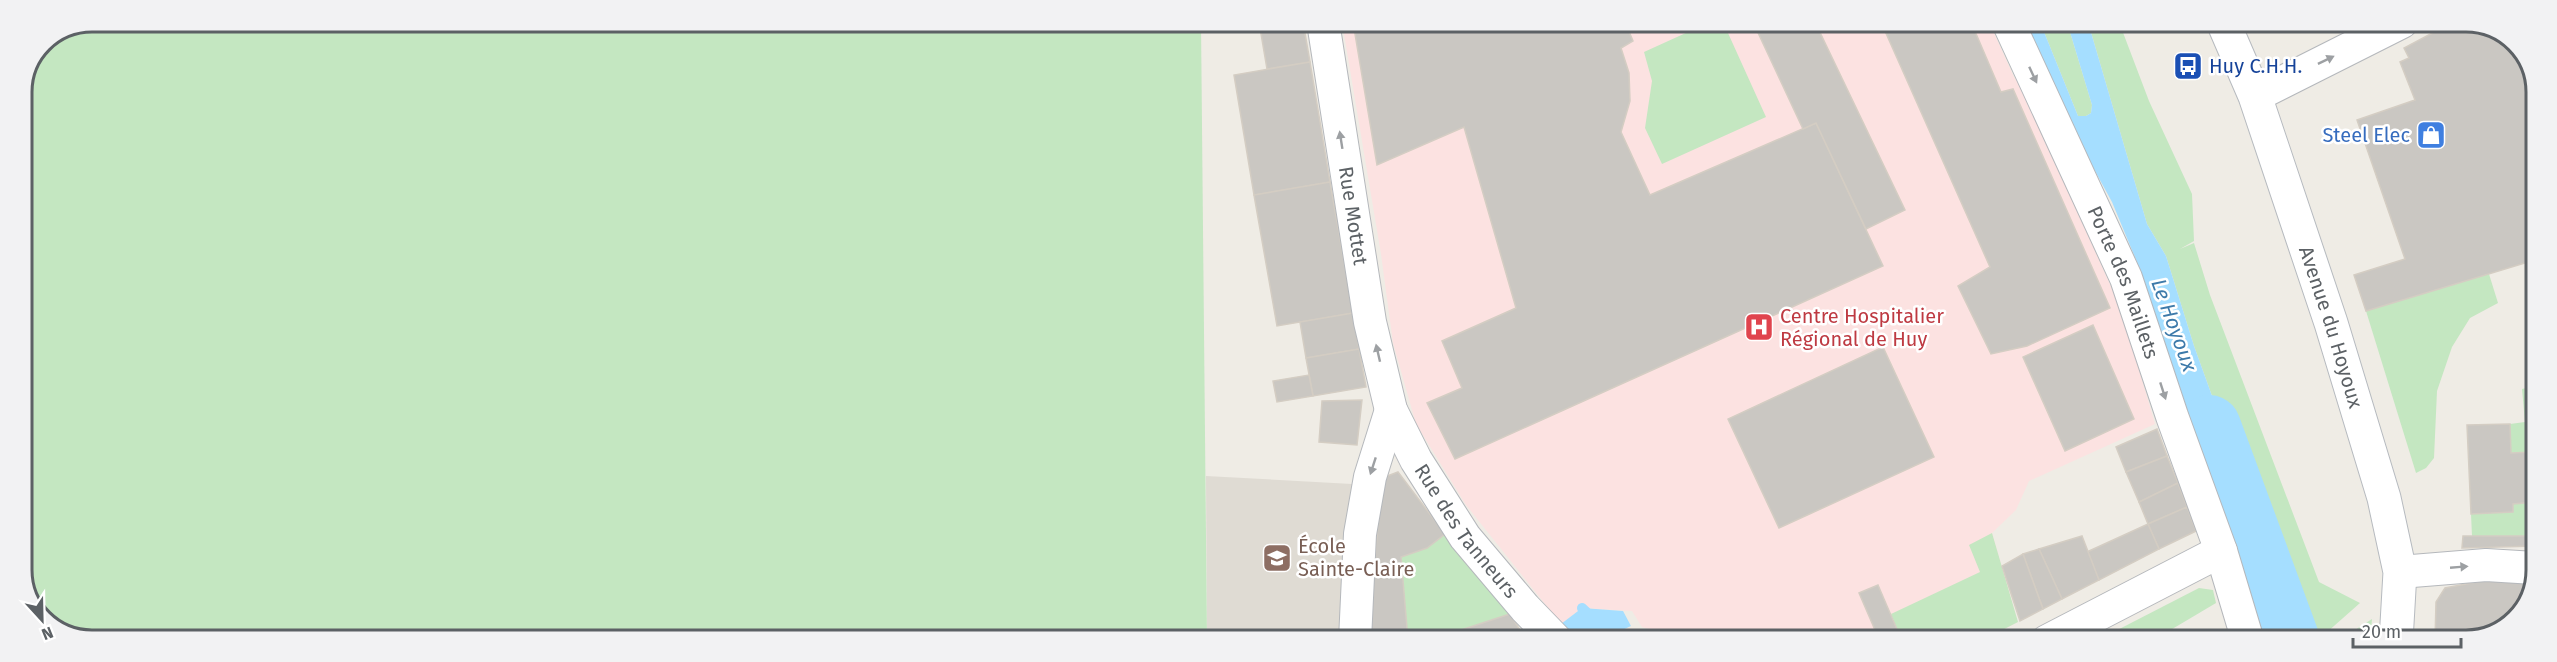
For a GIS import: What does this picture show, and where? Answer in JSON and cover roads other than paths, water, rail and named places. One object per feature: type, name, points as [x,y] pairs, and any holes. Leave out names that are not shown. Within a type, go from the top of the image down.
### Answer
[{"type":"main road","name":"Avenue du Hoyoux","points":[[2227,32],[2255,96],[2331,323],[2384,498],[2400,572],[2397,630]]},
{"type":"street","name":"Rue Mottet","points":[[1325,32],[1370,322],[1391,410]]},
{"type":"street","name":"Porte des Maillets","points":[[2013,32],[2126,278],[2172,416],[2221,551],[2245,630]]},
{"type":"street","points":[[2255,96],[2382,32]]},
{"type":"street","points":[[1355,630],[1359,534],[1370,477],[1391,410]]},
{"type":"street","name":"Rue des Tanneurs","points":[[1391,410],[1416,460],[1465,537],[1547,630]]},
{"type":"street","points":[[2069,630],[2221,551]]},
{"type":"street","points":[[2400,572],[2486,565],[2526,567]]},
{"type":"water","points":[[2026,32],[2044,32],[2078,116],[2086,116],[2091,113],[2092,105],[2070,32],[2091,32],[2147,224],[2166,256],[2194,346],[2251,504],[2240,510],[2231,521],[2205,462],[2139,267],[2112,202],[2073,131]]},
{"type":"water","points":[[1582,608],[1623,611],[1631,626],[1622,630],[1566,630],[1561,624]]},
{"type":"water","points":[[2276,608],[2289,608],[2298,630],[2269,630],[2265,621]]},
{"type":"waterway","name":"Le Hoyoux","points":[[2209,427],[2284,630]]},
{"type":"waterway","points":[[1582,608],[1605,630]]},
{"type":"place","name":"Huy C.H.H.","points":[[2188,66]]},
{"type":"place","name":"Steel Elec","points":[[2431,135]]},
{"type":"place","name":"Centre Hospitalier Régional de Huy","points":[[1759,327]]},
{"type":"place","name":"École Sainte-Claire","points":[[1277,558]]}]
